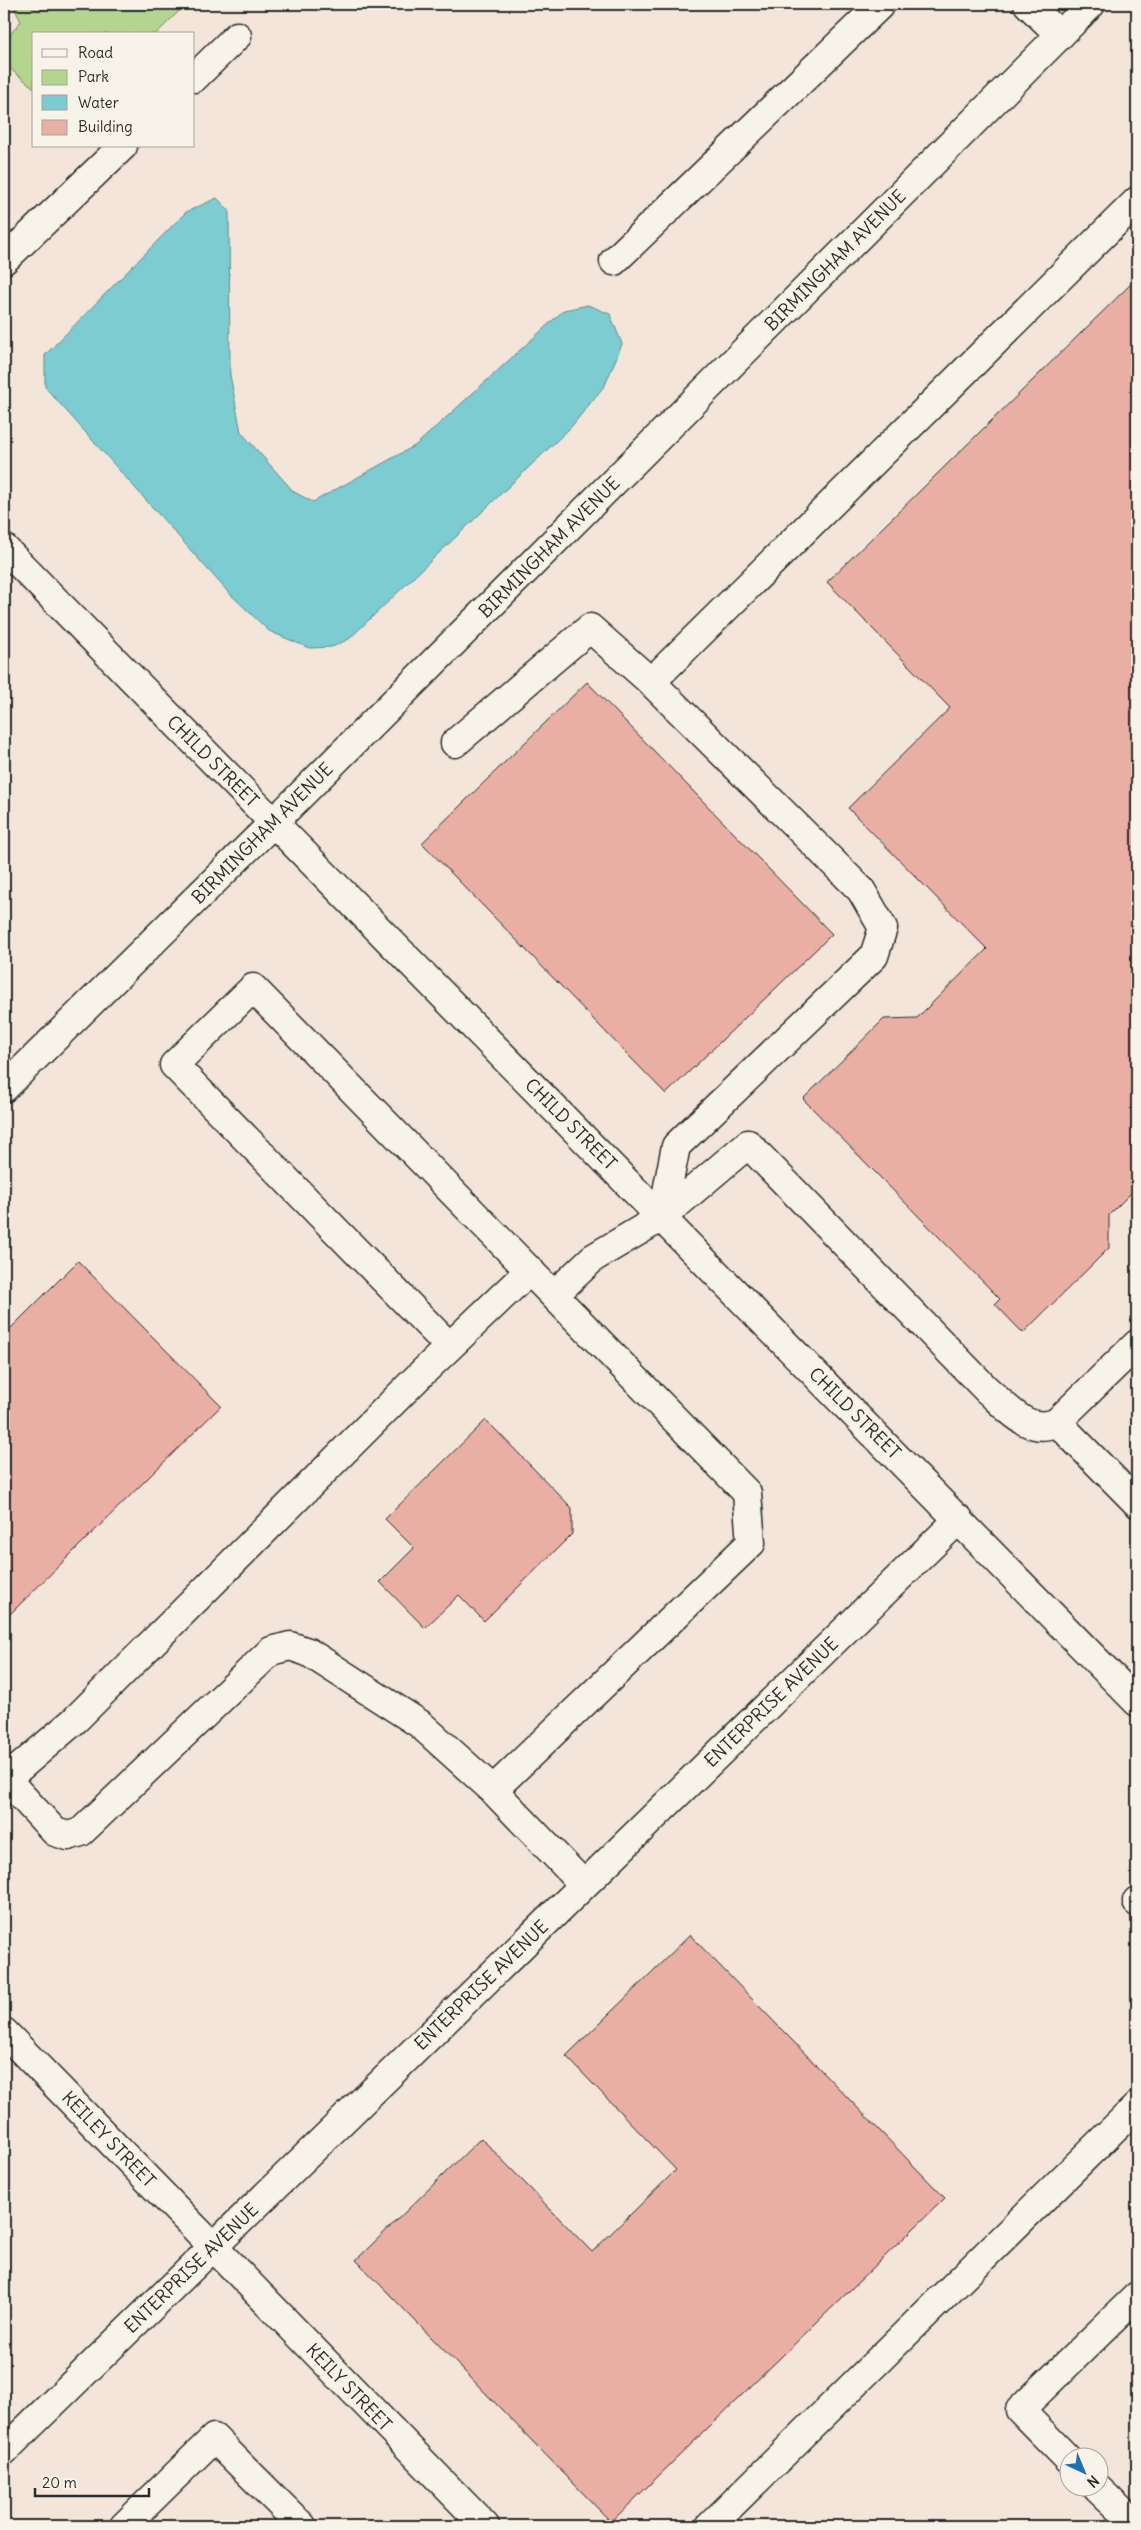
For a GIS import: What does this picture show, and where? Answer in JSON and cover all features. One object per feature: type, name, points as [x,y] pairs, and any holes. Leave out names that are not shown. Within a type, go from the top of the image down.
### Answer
[{"type":"street","points":[[614,261],[880,4]]},
{"type":"street","points":[[1028,4],[1060,35]]},
{"type":"street","name":"BIRMINGHAM AVENUE","points":[[4,1088],[274,822],[1091,4]]},
{"type":"street","points":[[195,77],[238,36]]},
{"type":"street","points":[[4,260],[120,148]]},
{"type":"street","points":[[651,682],[1137,201]]},
{"type":"street","name":"CHILD STREET","points":[[4,548],[1137,1702]]},
{"type":"street","points":[[455,743],[590,628],[651,682],[861,890],[883,928],[874,956],[676,1146],[662,1217]]},
{"type":"street","points":[[450,1346],[174,1065],[253,988],[748,1493],[751,1543],[493,1790]]},
{"type":"street","points":[[554,1295],[593,1258],[662,1217],[748,1144],[987,1390],[1021,1419],[1031,1425],[1040,1427],[1057,1422],[1137,1344]]},
{"type":"street","points":[[530,1270],[450,1346],[76,1720],[5,1780],[55,1832],[68,1836],[81,1832],[271,1651],[290,1646],[308,1652],[420,1724],[493,1790],[584,1885]]},
{"type":"street","points":[[1057,1422],[1137,1503]]},
{"type":"street","name":"ENTERPRISE AVENUE","points":[[4,2451],[959,1519]]},
{"type":"street","name":"KEILEY STREET","points":[[4,2032],[213,2247]]},
{"type":"street","points":[[710,2526],[1137,2106]]},
{"type":"street","name":"KEILY STREET","points":[[213,2247],[485,2526]]},
{"type":"street","points":[[1058,2449],[1020,2410],[1137,2296]]},
{"type":"street","points":[[124,2526],[214,2438],[302,2526]]},
{"type":"street","points":[[1108,2498],[1137,2526]]},
{"type":"green space","points":[[12,4],[186,4],[158,32],[32,32],[32,86],[4,64],[4,42],[21,21]]},
{"type":"water","points":[[217,198],[229,210],[230,375],[241,432],[294,492],[313,502],[416,445],[564,310],[588,305],[610,314],[622,344],[605,385],[571,427],[349,639],[332,647],[309,648],[269,631],[228,592],[45,387],[45,355],[186,212]]},
{"type":"building","points":[[1137,278],[1137,1187],[1109,1215],[1109,1248],[1023,1333],[995,1304],[1000,1299],[803,1099],[884,1019],[917,1018],[987,949],[848,808],[950,708],[827,582]]},
{"type":"building","points":[[587,682],[832,934],[666,1094],[422,843]]},
{"type":"building","points":[[78,1261],[221,1406],[4,1620],[4,1335]]},
{"type":"building","points":[[486,1420],[572,1508],[572,1534],[484,1621],[459,1595],[425,1628],[380,1582],[414,1548],[385,1519]]},
{"type":"building","points":[[690,1935],[945,2198],[611,2522],[356,2260],[481,2138],[592,2252],[676,2170],[566,2056]]}]
